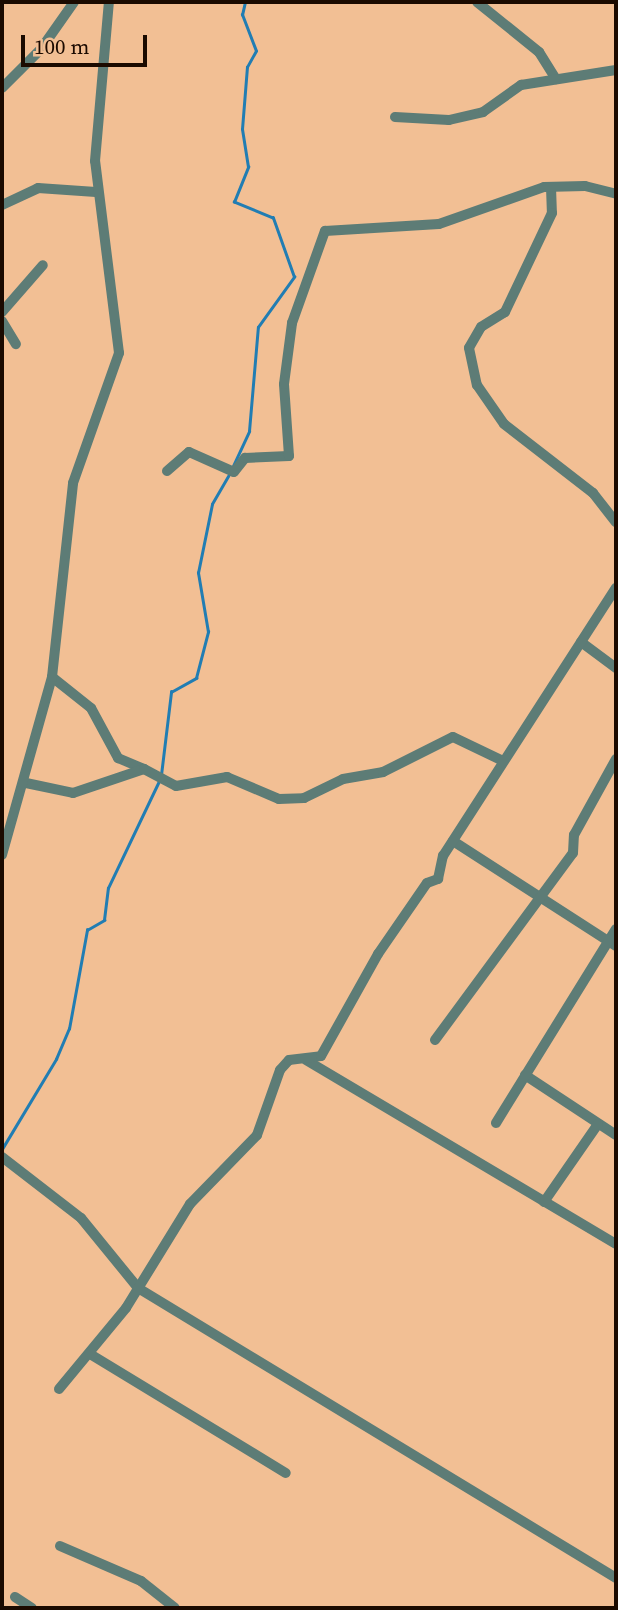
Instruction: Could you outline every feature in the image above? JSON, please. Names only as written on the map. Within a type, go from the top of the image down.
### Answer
[{"type":"street","points":[[2,88],[41,49],[74,2]]},
{"type":"street","points":[[2,855],[26,783],[52,677],[73,483],[119,353],[96,192],[109,2]]},
{"type":"street","points":[[477,2],[538,52],[556,79]]},
{"type":"street","points":[[395,117],[449,120],[483,112],[521,85],[616,71]]},
{"type":"street","points":[[167,471],[189,452],[231,471],[244,458],[289,456],[284,384],[292,323],[325,231],[439,224],[551,187],[584,186],[616,194]]},
{"type":"street","points":[[551,187],[552,213],[505,312],[481,327],[469,348],[477,385],[504,424],[593,493],[616,522]]},
{"type":"street","points":[[2,205],[38,188],[96,192]]},
{"type":"street","points":[[2,312],[43,265]]},
{"type":"street","points":[[2,321],[16,344]]},
{"type":"street","points":[[59,1389],[90,1354],[138,1288],[190,1204],[257,1135],[281,1070],[289,1060],[306,1060],[321,1056],[378,954],[427,883],[438,879],[453,841],[616,588]]},
{"type":"street","points":[[581,642],[616,668]]},
{"type":"street","points":[[52,677],[91,708],[118,758],[176,786],[227,777],[279,799],[304,798],[343,779],[383,772],[453,737],[503,761]]},
{"type":"street","points":[[435,1040],[545,896],[616,759]]},
{"type":"street","points":[[26,783],[72,793],[144,769]]},
{"type":"street","points":[[453,841],[545,896],[612,944]]},
{"type":"street","points":[[496,1123],[612,944],[616,929]]},
{"type":"street","points":[[306,1060],[616,1244]]},
{"type":"street","points":[[525,1075],[537,1077],[616,1135]]},
{"type":"street","points":[[544,1202],[598,1124]]},
{"type":"street","points":[[2,1157],[88,1224],[138,1288],[616,1578]]},
{"type":"street","points":[[90,1354],[286,1473]]},
{"type":"street","points":[[60,1546],[141,1581],[175,1608]]},
{"type":"street","points":[[15,1597],[32,1608]]},
{"type":"waterway","points":[[233,466],[249,431],[258,327],[294,277],[273,218],[234,202],[248,167],[242,129],[247,67],[256,51],[242,15],[245,2]]},
{"type":"waterway","points":[[161,775],[171,692],[196,678],[208,632],[198,573],[212,504],[229,475]]},
{"type":"waterway","points":[[2,1149],[56,1059],[69,1029],[87,930],[104,920],[108,888],[159,781]]}]
